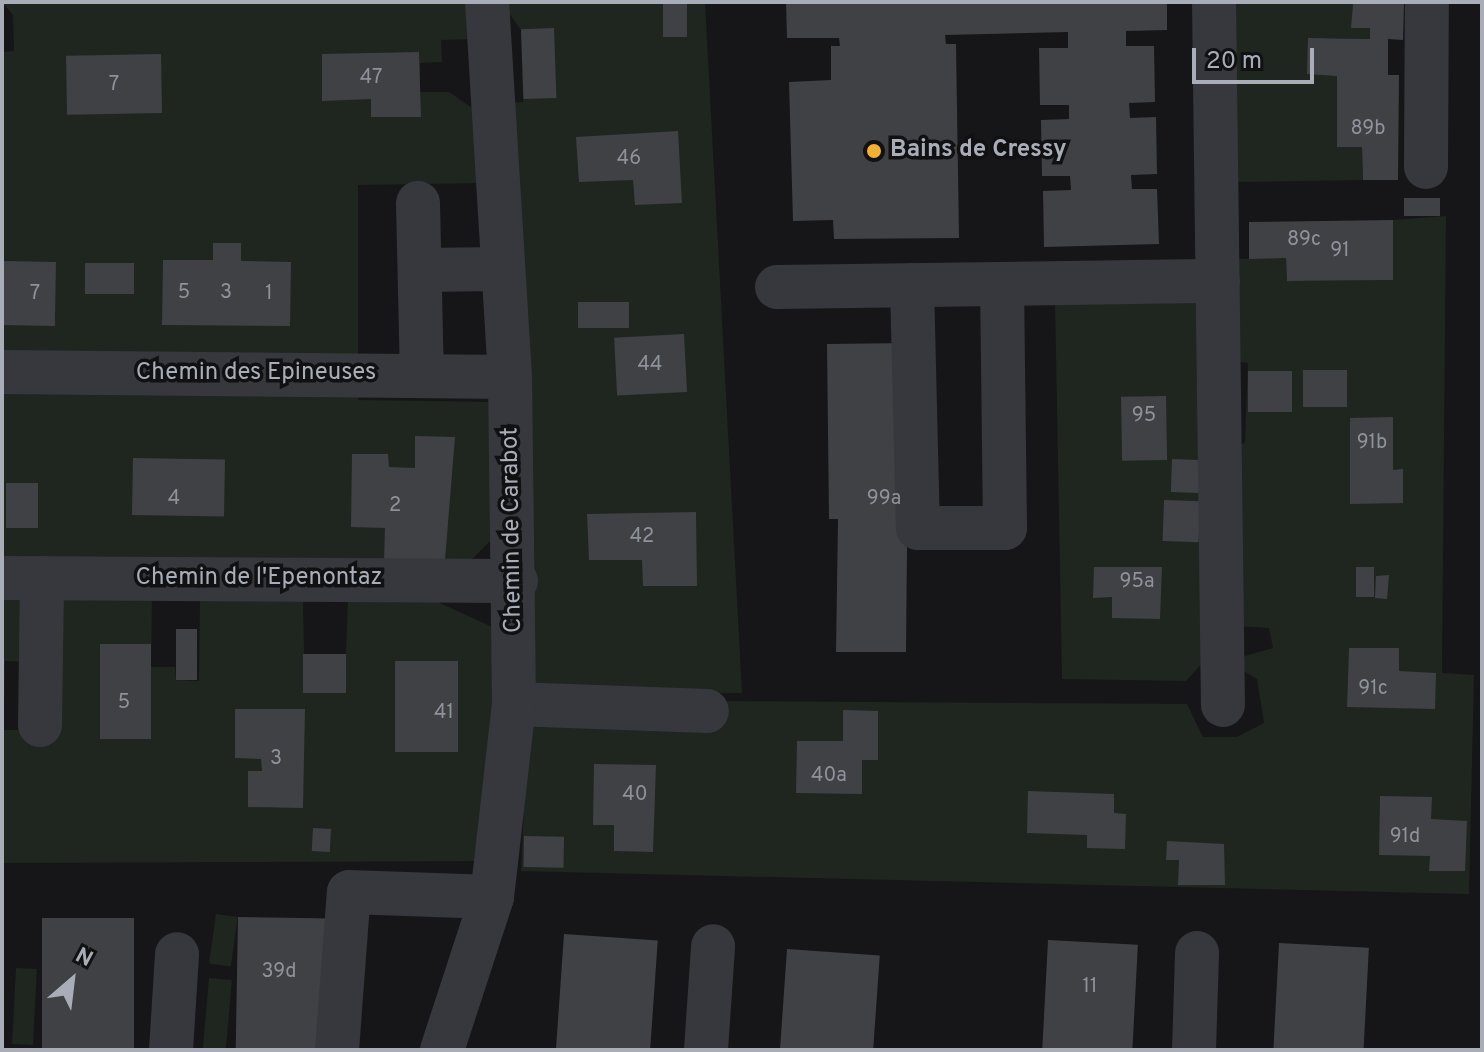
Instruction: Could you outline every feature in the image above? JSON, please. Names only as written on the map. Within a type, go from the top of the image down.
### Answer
[{"type":"street","name":"Chemin de Carabot","points":[[442,1050],[492,897],[514,704],[516,581],[510,377],[487,2]]},
{"type":"street","points":[[1214,2],[1223,705]]},
{"type":"street","points":[[1426,167],[1427,2]]},
{"type":"street","points":[[418,203],[422,376]]},
{"type":"street","points":[[420,270],[503,269]]},
{"type":"street","points":[[777,287],[1218,281]]},
{"type":"street","points":[[912,285],[918,528],[1005,528],[1002,284]]},
{"type":"street","name":"Chemin des Epineuses","points":[[2,372],[510,377]]},
{"type":"street","points":[[22,578],[40,725]]},
{"type":"street","name":"Chemin de l'Epenontaz","points":[[22,578],[516,581]]},
{"type":"street","points":[[514,704],[707,711]]},
{"type":"street","points":[[337,1050],[349,892],[492,897]]},
{"type":"street","points":[[706,1050],[713,946]]},
{"type":"street","points":[[1194,1050],[1197,953]]},
{"type":"street","points":[[171,1050],[177,954]]},
{"type":"shaded area","points":[[2,2],[472,2],[475,39],[441,40],[442,62],[420,63],[420,92],[449,92],[482,115],[484,183],[358,185],[358,400],[496,402],[498,533],[466,565],[2,558],[2,52],[14,51],[13,15]]},
{"type":"shaded area","points":[[501,2],[705,2],[742,693],[531,693],[509,103],[523,102],[521,30]]},
{"type":"shaded area","points":[[1231,2],[1353,3],[1352,28],[1370,28],[1370,39],[1326,38],[1337,76],[1337,147],[1362,147],[1363,180],[1232,182]]},
{"type":"shaded area","points":[[1446,216],[1442,673],[1474,675],[1469,894],[521,871],[528,726],[712,701],[1187,704],[1203,737],[1237,737],[1264,723],[1257,679],[1239,668],[1245,656],[1273,648],[1269,628],[1237,626],[1236,448],[1245,442],[1248,363],[1234,361],[1234,259],[1286,258],[1287,281],[1393,280],[1393,220]]},
{"type":"shaded area","points":[[1203,298],[1207,658],[1186,681],[1062,679],[1055,299]]},
{"type":"shaded area","points":[[200,595],[303,597],[304,654],[346,654],[348,597],[431,599],[499,630],[479,861],[2,863],[2,730],[51,730],[52,612],[67,596],[152,599],[151,667],[175,667],[176,680],[199,681]]},
{"type":"shaded area","points":[[2,596],[20,597],[31,662],[5,661],[4,711]]},
{"type":"shaded area","points":[[216,914],[238,917],[231,967],[209,964]]},
{"type":"shaded area","points":[[16,968],[37,969],[33,1045],[12,1044]]},
{"type":"shaded area","points":[[209,978],[232,980],[226,1050],[203,1050]]},
{"type":"building","points":[[663,2],[687,2],[687,37],[663,37]]},
{"type":"building","name":"Bains de Cressy","points":[[786,2],[1167,2],[1167,30],[1126,31],[1126,46],[1154,46],[1155,102],[1129,103],[1130,118],[1156,117],[1157,174],[1131,175],[1132,189],[1157,189],[1159,244],[1044,247],[1043,191],[1071,190],[1070,176],[1042,176],[1041,120],[1069,119],[1069,105],[1040,105],[1039,48],[1068,48],[1068,32],[945,35],[946,44],[956,44],[959,238],[834,239],[833,220],[793,221],[789,82],[831,80],[831,46],[840,46],[839,38],[787,38]]},
{"type":"building","points":[[1353,3],[1404,4],[1403,40],[1388,39],[1388,75],[1399,75],[1398,180],[1363,180],[1362,147],[1337,147],[1337,76],[1307,74],[1308,38],[1370,39],[1370,28],[1351,28]]},
{"type":"building","points":[[554,28],[556,98],[523,99],[521,29]]},
{"type":"building","points":[[419,52],[421,117],[371,117],[371,99],[322,101],[322,54]]},
{"type":"building","points":[[161,54],[162,113],[67,115],[66,56]]},
{"type":"building","points":[[678,131],[682,203],[635,205],[633,180],[579,182],[576,137]]},
{"type":"building","points":[[1404,198],[1440,198],[1440,216],[1404,216]]},
{"type":"building","points":[[1393,220],[1393,280],[1287,281],[1286,258],[1249,259],[1249,222]]},
{"type":"building","points":[[213,243],[241,243],[241,261],[291,262],[290,326],[162,325],[163,260],[213,260]]},
{"type":"building","points":[[2,261],[56,262],[55,326],[2,325]]},
{"type":"building","points":[[85,263],[134,263],[134,294],[85,294]]},
{"type":"building","points":[[578,302],[629,302],[629,328],[578,328]]},
{"type":"building","points":[[684,334],[687,392],[617,396],[614,338]]},
{"type":"building","points":[[909,343],[906,652],[836,652],[838,519],[829,519],[827,344]]},
{"type":"building","points":[[1303,370],[1347,370],[1347,407],[1303,407]]},
{"type":"building","points":[[1248,371],[1292,371],[1292,412],[1248,412]]},
{"type":"building","points":[[1166,396],[1167,460],[1122,461],[1121,397]]},
{"type":"building","points":[[1393,417],[1393,470],[1403,469],[1403,503],[1350,504],[1350,418]]},
{"type":"building","points":[[415,436],[455,437],[445,560],[384,560],[385,528],[351,527],[352,454],[388,454],[389,467],[415,468]]},
{"type":"building","points":[[133,458],[225,460],[224,517],[132,515]]},
{"type":"building","points":[[1172,459],[1200,460],[1199,493],[1171,492]]},
{"type":"building","points":[[6,483],[38,483],[38,528],[6,528]]},
{"type":"building","points":[[1164,500],[1200,501],[1199,542],[1163,541]]},
{"type":"building","points":[[696,512],[697,586],[643,586],[642,560],[589,560],[587,514]]},
{"type":"building","points":[[1094,567],[1162,567],[1160,619],[1112,618],[1112,597],[1093,598]]},
{"type":"building","points":[[1356,567],[1374,567],[1374,597],[1356,597]]},
{"type":"building","points":[[1389,575],[1387,599],[1375,598],[1376,576]]},
{"type":"building","points":[[176,629],[197,629],[197,680],[176,680]]},
{"type":"building","points":[[100,644],[151,644],[151,739],[100,739]]},
{"type":"building","points":[[1349,648],[1399,648],[1399,671],[1436,673],[1435,709],[1347,707]]},
{"type":"building","points":[[303,654],[346,654],[346,693],[303,693]]},
{"type":"building","points":[[395,661],[458,661],[458,752],[395,752]]},
{"type":"building","points":[[235,709],[305,709],[303,808],[248,807],[248,771],[262,771],[261,759],[235,758]]},
{"type":"building","points":[[843,710],[878,711],[878,760],[862,760],[862,794],[796,793],[797,741],[843,741]]},
{"type":"building","points":[[594,764],[656,765],[653,852],[614,851],[614,825],[593,825]]},
{"type":"building","points":[[1028,791],[1114,794],[1114,813],[1126,814],[1125,849],[1087,848],[1087,835],[1027,833]]},
{"type":"building","points":[[1380,796],[1432,797],[1431,819],[1467,821],[1465,871],[1429,871],[1430,856],[1379,855]]},
{"type":"building","points":[[313,828],[331,829],[330,852],[312,851]]},
{"type":"building","points":[[524,836],[564,837],[563,868],[523,867]]},
{"type":"building","points":[[1167,841],[1224,844],[1225,885],[1178,885],[1179,860],[1166,860]]},
{"type":"building","points":[[238,917],[331,919],[329,1050],[236,1050]]},
{"type":"building","points":[[42,918],[134,918],[134,1050],[42,1050]]},
{"type":"building","points":[[564,934],[658,941],[650,1050],[556,1050]]},
{"type":"building","points":[[1048,940],[1138,945],[1132,1050],[1042,1050]]},
{"type":"building","points":[[1279,943],[1369,948],[1364,1050],[1273,1050]]},
{"type":"building","points":[[787,949],[880,955],[873,1050],[780,1050]]},
{"type":"place","name":"Bains de Cressy","points":[[874,151]]}]
